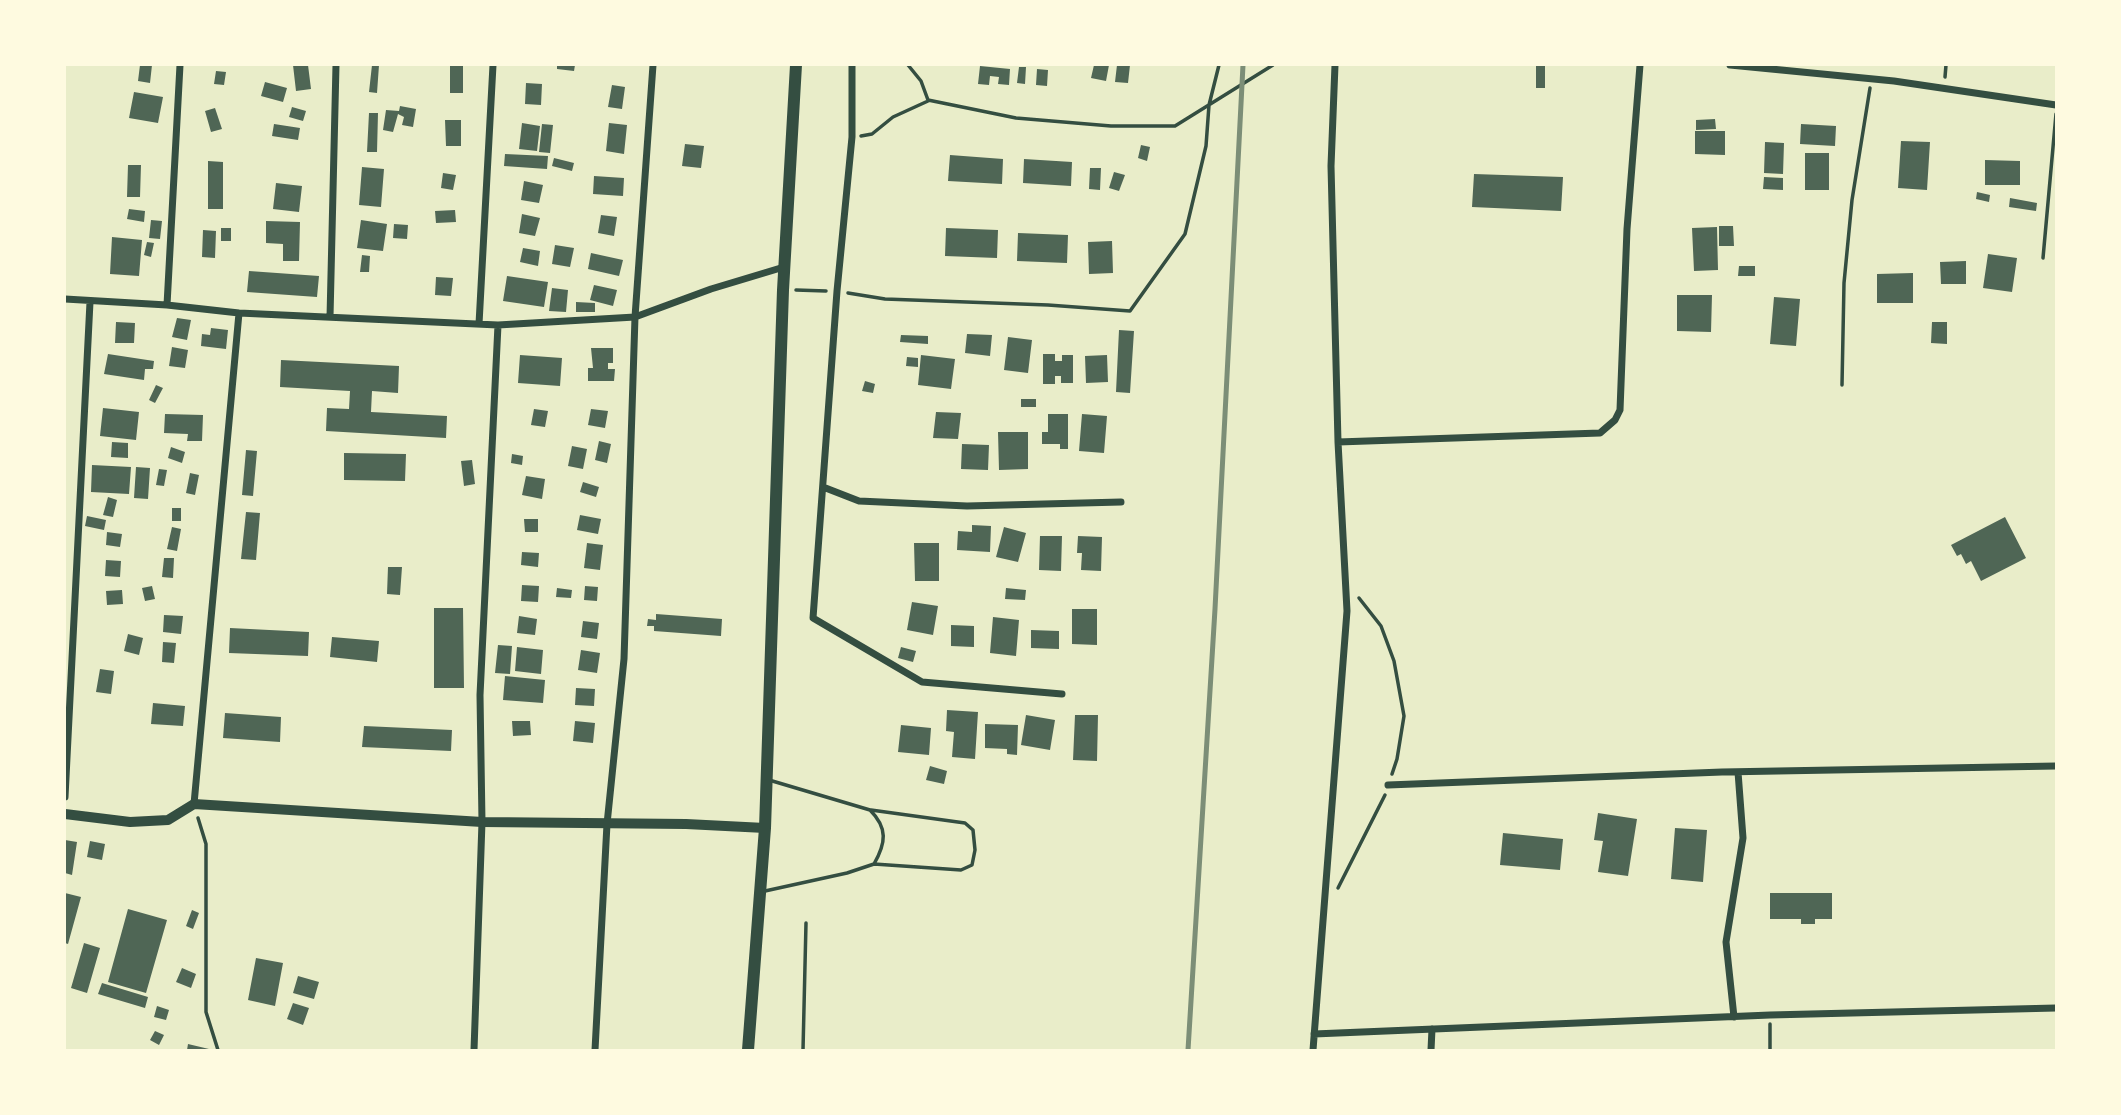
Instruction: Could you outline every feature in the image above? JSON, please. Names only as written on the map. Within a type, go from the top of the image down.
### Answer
[{"type":"highway","points":[[748,1050],[765,828],[783,289],[796,65]]},
{"type":"street","points":[[167,305],[180,65]]},
{"type":"street","points":[[330,317],[336,65]]},
{"type":"street","points":[[479,324],[493,65]]},
{"type":"street","points":[[595,1050],[607,824],[624,659],[635,317],[653,65]]},
{"type":"street","points":[[852,65],[852,137],[837,291],[813,618],[922,682],[1062,694]]},
{"type":"street","points":[[1313,1050],[1347,611],[1338,442],[1331,166],[1335,65]]},
{"type":"street","points":[[1338,442],[1600,433],[1615,420],[1620,410],[1627,229],[1640,65]]},
{"type":"street","points":[[1730,65],[1872,79],[2056,106]]},
{"type":"street","points":[[65,299],[167,305],[239,313],[498,325],[635,317],[722,285],[784,267]]},
{"type":"street","points":[[65,797],[90,302]]},
{"type":"street","points":[[194,804],[239,313]]},
{"type":"street","points":[[474,1050],[482,822],[480,695],[498,325]]},
{"type":"street","points":[[823,487],[859,501],[967,506],[1121,502]]},
{"type":"street","points":[[1388,785],[1738,772],[2056,766]]},
{"type":"street","points":[[1734,1017],[1726,942],[1743,838],[1738,772]]},
{"type":"street","points":[[65,814],[130,822],[168,820],[194,804],[482,822],[765,828]]},
{"type":"street","points":[[1314,1034],[1770,1015],[2056,1008]]},
{"type":"street","points":[[1431,1050],[1432,1029]]},
{"type":"lane","points":[[760,892],[847,873],[874,864],[961,870],[972,865],[975,850],[973,830],[965,823],[870,810],[767,779]]},
{"type":"lane","points":[[870,810],[880,821],[884,846],[874,864]]},
{"type":"path","points":[[908,65],[921,81],[928,100]]},
{"type":"path","points":[[783,289],[837,291],[885,299],[1130,311],[1185,234],[1206,146],[1209,105],[1219,65]]},
{"type":"path","points":[[852,137],[872,134],[893,117],[928,100],[1016,118],[1111,126],[1175,125],[1273,65]]},
{"type":"path","points":[[1842,385],[1844,283],[1851,214],[1872,79]]},
{"type":"path","points":[[2043,258],[2056,106]]},
{"type":"path","points":[[1322,914],[1348,872],[1388,785],[1398,759],[1404,716],[1394,662],[1381,626],[1345,580]]},
{"type":"path","points":[[194,804],[206,844],[206,1012],[218,1050]]},
{"type":"path","points":[[803,1050],[806,923]]},
{"type":"path","points":[[1770,1015],[1770,1050]]},
{"type":"building","points":[[140,65],[152,65],[150,83],[138,81]]},
{"type":"building","points":[[293,65],[308,65],[311,89],[296,91]]},
{"type":"building","points":[[372,65],[379,65],[377,93],[369,92]]},
{"type":"building","points":[[450,65],[463,65],[463,93],[450,93]]},
{"type":"building","points":[[557,65],[575,65],[574,71],[557,69]]},
{"type":"building","points":[[1094,65],[1109,65],[1106,81],[1091,78]]},
{"type":"building","points":[[1117,65],[1130,65],[1128,83],[1115,82]]},
{"type":"building","points":[[1536,65],[1545,65],[1545,88],[1536,88]]},
{"type":"building","points":[[980,66],[1010,69],[1009,85],[998,84],[999,77],[990,76],[989,85],[978,84]]},
{"type":"building","points":[[1019,67],[1026,67],[1025,84],[1017,83]]},
{"type":"building","points":[[1037,69],[1048,70],[1047,86],[1036,85]]},
{"type":"building","points":[[216,71],[226,72],[224,85],[214,84]]},
{"type":"building","points":[[265,82],[287,88],[283,102],[261,96]]},
{"type":"building","points":[[526,83],[542,84],[541,105],[525,104]]},
{"type":"building","points":[[612,85],[625,87],[622,109],[608,107]]},
{"type":"building","points":[[134,92],[163,97],[158,123],[129,118]]},
{"type":"building","points":[[400,106],[416,109],[413,127],[402,125],[404,117],[398,114],[393,132],[383,130],[386,110],[399,111]]},
{"type":"building","points":[[292,107],[306,111],[303,121],[289,117]]},
{"type":"building","points":[[215,108],[222,129],[211,132],[205,111]]},
{"type":"building","points":[[369,113],[378,113],[377,152],[367,152]]},
{"type":"building","points":[[1715,119],[1716,129],[1696,130],[1696,120]]},
{"type":"building","points":[[445,120],[461,120],[461,146],[446,146]]},
{"type":"building","points":[[522,123],[540,126],[537,151],[519,149]]},
{"type":"building","points":[[609,123],[627,125],[624,154],[606,151]]},
{"type":"building","points":[[274,124],[300,128],[298,140],[272,136]]},
{"type":"building","points":[[542,124],[553,125],[550,153],[539,152]]},
{"type":"building","points":[[1801,124],[1836,126],[1835,146],[1800,144]]},
{"type":"building","points":[[1695,131],[1725,131],[1725,155],[1695,154]]},
{"type":"building","points":[[1901,141],[1930,142],[1927,190],[1898,188]]},
{"type":"building","points":[[1765,142],[1784,143],[1783,174],[1764,173]]},
{"type":"building","points":[[685,144],[704,146],[701,168],[682,166]]},
{"type":"building","points":[[1141,145],[1150,147],[1147,161],[1138,158]]},
{"type":"building","points":[[1805,153],[1829,153],[1829,190],[1805,190]]},
{"type":"building","points":[[505,154],[548,156],[547,169],[504,166]]},
{"type":"building","points":[[950,155],[1003,159],[1002,184],[948,181]]},
{"type":"building","points":[[554,158],[574,163],[572,171],[552,166]]},
{"type":"building","points":[[1024,159],[1072,162],[1071,186],[1023,183]]},
{"type":"building","points":[[1985,160],[2020,161],[2020,185],[1985,185]]},
{"type":"building","points":[[208,161],[223,162],[223,209],[208,209]]},
{"type":"building","points":[[128,165],[141,165],[140,197],[127,197]]},
{"type":"building","points":[[362,167],[384,169],[381,207],[359,205]]},
{"type":"building","points":[[1090,168],[1101,168],[1100,190],[1089,189]]},
{"type":"building","points":[[1114,172],[1125,175],[1119,191],[1109,188]]},
{"type":"building","points":[[443,173],[456,175],[453,190],[441,188]]},
{"type":"building","points":[[1474,174],[1563,177],[1561,211],[1472,207]]},
{"type":"building","points":[[594,176],[624,178],[623,196],[593,194]]},
{"type":"building","points":[[1764,177],[1783,178],[1783,190],[1763,189]]},
{"type":"building","points":[[524,181],[543,185],[539,203],[521,200]]},
{"type":"building","points":[[276,183],[302,186],[299,212],[273,209]]},
{"type":"building","points":[[1977,192],[1990,195],[1989,202],[1976,199]]},
{"type":"building","points":[[2010,198],[2037,203],[2036,211],[2009,207]]},
{"type":"building","points":[[129,209],[145,211],[144,222],[127,219]]},
{"type":"building","points":[[455,210],[456,222],[436,223],[435,211]]},
{"type":"building","points":[[522,214],[540,218],[535,236],[519,233]]},
{"type":"building","points":[[601,215],[617,217],[614,236],[598,233]]},
{"type":"building","points":[[151,220],[162,221],[160,239],[149,238]]},
{"type":"building","points":[[361,220],[387,224],[383,251],[357,248]]},
{"type":"building","points":[[266,221],[300,222],[299,261],[283,261],[283,244],[266,243]]},
{"type":"building","points":[[394,224],[408,225],[407,239],[393,238]]},
{"type":"building","points":[[1719,226],[1733,226],[1734,246],[1719,246]]},
{"type":"building","points":[[1717,227],[1718,270],[1694,271],[1692,228]]},
{"type":"building","points":[[221,228],[231,228],[231,241],[221,241]]},
{"type":"building","points":[[946,228],[998,230],[997,258],[945,256]]},
{"type":"building","points":[[203,230],[216,231],[215,258],[202,257]]},
{"type":"building","points":[[1018,233],[1068,235],[1067,263],[1017,261]]},
{"type":"building","points":[[112,237],[142,240],[139,276],[110,274]]},
{"type":"building","points":[[1112,241],[1113,273],[1089,274],[1088,242]]},
{"type":"building","points":[[147,242],[154,243],[151,257],[144,255]]},
{"type":"building","points":[[555,245],[574,248],[570,267],[552,264]]},
{"type":"building","points":[[523,248],[540,251],[538,266],[520,262]]},
{"type":"building","points":[[591,253],[623,260],[619,276],[588,269]]},
{"type":"building","points":[[1988,254],[2017,258],[2012,292],[1983,288]]},
{"type":"building","points":[[362,255],[370,256],[369,272],[360,272]]},
{"type":"building","points":[[1966,261],[1966,284],[1941,284],[1940,262]]},
{"type":"building","points":[[1739,266],[1755,266],[1755,276],[1738,276]]},
{"type":"building","points":[[249,271],[319,276],[317,297],[247,292]]},
{"type":"building","points":[[1913,273],[1913,303],[1877,303],[1877,274]]},
{"type":"building","points":[[507,276],[548,282],[544,307],[503,301]]},
{"type":"building","points":[[436,277],[453,278],[451,296],[435,295]]},
{"type":"building","points":[[594,285],[617,290],[613,306],[590,300]]},
{"type":"building","points":[[552,288],[568,290],[566,312],[549,311]]},
{"type":"building","points":[[1677,295],[1712,295],[1711,332],[1677,331]]},
{"type":"building","points":[[1774,297],[1800,299],[1796,346],[1770,344]]},
{"type":"building","points":[[576,302],[595,303],[595,312],[576,312]]},
{"type":"building","points":[[177,318],[191,320],[187,340],[172,337]]},
{"type":"building","points":[[116,322],[135,323],[134,343],[115,343]]},
{"type":"building","points":[[1932,322],[1947,322],[1947,344],[1931,343]]},
{"type":"building","points":[[211,328],[228,330],[226,349],[201,346],[202,334],[210,335]]},
{"type":"building","points":[[1119,330],[1134,331],[1130,393],[1116,392]]},
{"type":"building","points":[[967,334],[992,335],[990,356],[965,353]]},
{"type":"building","points":[[901,335],[928,336],[928,344],[900,342]]},
{"type":"building","points":[[1008,337],[1032,340],[1028,373],[1004,370]]},
{"type":"building","points":[[172,347],[188,350],[185,368],[169,366]]},
{"type":"building","points":[[591,348],[613,348],[613,363],[608,363],[608,369],[615,369],[614,381],[588,381],[588,368],[593,368]]},
{"type":"building","points":[[108,354],[154,361],[153,369],[145,369],[144,380],[104,374]]},
{"type":"building","points":[[1043,354],[1055,354],[1055,361],[1062,361],[1062,355],[1073,355],[1073,383],[1061,383],[1061,376],[1055,376],[1055,384],[1043,384]]},
{"type":"building","points":[[520,355],[562,358],[560,386],[518,383]]},
{"type":"building","points":[[921,355],[955,359],[951,389],[918,385]]},
{"type":"building","points":[[1107,355],[1108,382],[1086,383],[1085,356]]},
{"type":"building","points":[[907,357],[918,358],[918,367],[906,366]]},
{"type":"building","points":[[281,360],[399,366],[398,393],[372,391],[371,412],[447,416],[446,438],[326,431],[327,408],[349,409],[350,391],[280,387]]},
{"type":"building","points":[[865,381],[875,384],[873,393],[862,391]]},
{"type":"building","points":[[156,385],[163,388],[155,403],[149,400]]},
{"type":"building","points":[[1021,399],[1036,399],[1036,407],[1021,407]]},
{"type":"building","points":[[103,408],[139,412],[136,440],[100,436]]},
{"type":"building","points":[[534,409],[548,411],[545,427],[531,425]]},
{"type":"building","points":[[591,409],[608,411],[605,428],[588,425]]},
{"type":"building","points":[[936,412],[961,413],[958,439],[933,438]]},
{"type":"building","points":[[165,414],[203,415],[202,441],[187,441],[188,434],[164,433]]},
{"type":"building","points":[[1048,414],[1068,414],[1068,449],[1060,449],[1060,444],[1042,444],[1042,432],[1048,432]]},
{"type":"building","points":[[1082,414],[1107,416],[1104,453],[1079,451]]},
{"type":"building","points":[[998,432],[1028,432],[1028,469],[999,470]]},
{"type":"building","points":[[599,441],[611,444],[607,463],[595,460]]},
{"type":"building","points":[[112,442],[128,443],[128,458],[111,457]]},
{"type":"building","points":[[962,444],[989,445],[988,470],[961,469]]},
{"type":"building","points":[[572,446],[587,449],[583,469],[568,466]]},
{"type":"building","points":[[171,447],[185,452],[182,463],[168,458]]},
{"type":"building","points":[[246,450],[257,451],[253,496],[242,495]]},
{"type":"building","points":[[344,453],[406,454],[405,481],[344,480]]},
{"type":"building","points":[[512,454],[523,456],[522,465],[511,463]]},
{"type":"building","points":[[472,460],[475,484],[464,486],[461,461]]},
{"type":"building","points":[[92,465],[131,467],[129,494],[91,492]]},
{"type":"building","points":[[136,467],[150,468],[148,499],[134,498]]},
{"type":"building","points":[[159,469],[167,470],[164,486],[156,485]]},
{"type":"building","points":[[190,473],[199,475],[195,495],[186,493]]},
{"type":"building","points":[[526,476],[545,479],[542,499],[522,495]]},
{"type":"building","points":[[583,482],[599,487],[596,497],[580,492]]},
{"type":"building","points":[[108,497],[117,500],[113,517],[103,515]]},
{"type":"building","points":[[172,508],[181,508],[181,521],[172,521]]},
{"type":"building","points":[[246,512],[260,513],[256,560],[241,559]]},
{"type":"building","points":[[580,515],[601,519],[598,534],[577,530]]},
{"type":"building","points":[[87,516],[106,520],[104,530],[85,526]]},
{"type":"building","points":[[2005,517],[2026,558],[1981,581],[1971,561],[1966,564],[1961,554],[1957,556],[1951,545]]},
{"type":"building","points":[[524,519],[538,519],[538,532],[525,532]]},
{"type":"building","points":[[972,525],[991,526],[990,552],[957,550],[958,531],[972,532]]},
{"type":"building","points":[[172,527],[181,529],[177,551],[167,549]]},
{"type":"building","points":[[1004,527],[1026,533],[1018,562],[996,557]]},
{"type":"building","points":[[107,532],[122,534],[120,547],[106,545]]},
{"type":"building","points":[[1040,536],[1062,536],[1061,571],[1039,570]]},
{"type":"building","points":[[1078,536],[1102,537],[1101,571],[1081,570],[1082,553],[1077,553]]},
{"type":"building","points":[[587,543],[603,545],[600,570],[584,568]]},
{"type":"building","points":[[914,543],[939,543],[939,581],[915,581]]},
{"type":"building","points":[[522,552],[539,553],[538,567],[521,565]]},
{"type":"building","points":[[164,558],[174,558],[173,578],[162,577]]},
{"type":"building","points":[[106,560],[121,561],[120,577],[105,576]]},
{"type":"building","points":[[388,567],[402,567],[400,595],[387,594]]},
{"type":"building","points":[[522,585],[539,586],[538,602],[521,601]]},
{"type":"building","points":[[152,586],[155,599],[145,601],[142,588]]},
{"type":"building","points":[[585,586],[598,587],[597,601],[584,600]]},
{"type":"building","points":[[557,588],[572,590],[571,598],[556,597]]},
{"type":"building","points":[[1006,588],[1026,590],[1025,600],[1005,599]]},
{"type":"building","points":[[122,590],[123,604],[107,605],[106,591]]},
{"type":"building","points":[[912,602],[938,606],[933,635],[907,630]]},
{"type":"building","points":[[434,608],[463,608],[464,688],[434,688]]},
{"type":"building","points":[[1072,609],[1097,609],[1097,645],[1072,644]]},
{"type":"building","points":[[656,614],[722,619],[721,636],[654,631],[654,626],[647,626],[648,619],[656,620]]},
{"type":"building","points":[[164,615],[183,616],[181,634],[163,632]]},
{"type":"building","points":[[519,616],[537,619],[535,635],[517,633]]},
{"type":"building","points":[[993,617],[1019,620],[1016,656],[990,653]]},
{"type":"building","points":[[583,621],[599,623],[597,639],[581,637]]},
{"type":"building","points":[[951,625],[974,626],[974,647],[951,646]]},
{"type":"building","points":[[230,628],[309,632],[308,656],[229,653]]},
{"type":"building","points":[[1031,630],[1059,631],[1059,649],[1031,648]]},
{"type":"building","points":[[128,634],[143,638],[139,655],[124,651]]},
{"type":"building","points":[[332,637],[379,641],[377,662],[330,657]]},
{"type":"building","points":[[163,642],[176,643],[174,663],[162,662]]},
{"type":"building","points":[[498,645],[512,646],[510,674],[495,673]]},
{"type":"building","points":[[517,647],[543,650],[541,674],[515,671]]},
{"type":"building","points":[[901,647],[916,651],[913,662],[898,658]]},
{"type":"building","points":[[581,650],[600,653],[597,673],[578,670]]},
{"type":"building","points":[[100,669],[114,671],[111,694],[96,692]]},
{"type":"building","points":[[505,676],[545,680],[543,703],[503,700]]},
{"type":"building","points":[[576,688],[595,689],[594,706],[575,705]]},
{"type":"building","points":[[153,703],[185,706],[183,726],[151,724]]},
{"type":"building","points":[[947,710],[978,712],[975,759],[952,757],[954,732],[946,731]]},
{"type":"building","points":[[225,713],[281,717],[280,742],[223,738]]},
{"type":"building","points":[[1026,715],[1055,720],[1050,750],[1021,745]]},
{"type":"building","points":[[1075,715],[1098,715],[1097,761],[1073,760]]},
{"type":"building","points":[[512,721],[530,721],[531,735],[513,736]]},
{"type":"building","points":[[575,721],[595,723],[593,743],[573,741]]},
{"type":"building","points":[[985,724],[1018,725],[1017,755],[1007,754],[1007,749],[985,748]]},
{"type":"building","points":[[901,725],[931,728],[929,755],[898,752]]},
{"type":"building","points":[[364,726],[452,730],[451,751],[362,747]]},
{"type":"building","points":[[930,766],[947,771],[944,784],[926,780]]},
{"type":"building","points":[[1598,813],[1637,819],[1628,876],[1598,872],[1603,841],[1594,840]]},
{"type":"building","points":[[1675,828],[1707,830],[1703,882],[1671,879]]},
{"type":"building","points":[[1503,833],[1563,839],[1560,870],[1500,865]]},
{"type":"building","points":[[65,840],[77,842],[72,875],[65,873]]},
{"type":"building","points":[[90,841],[105,844],[102,860],[87,857]]},
{"type":"building","points":[[65,893],[81,897],[68,944],[65,943]]},
{"type":"building","points":[[1770,893],[1832,893],[1832,919],[1815,919],[1815,924],[1801,924],[1801,919],[1770,919]]},
{"type":"building","points":[[128,909],[167,920],[146,993],[108,982]]},
{"type":"building","points":[[192,910],[199,913],[193,929],[186,926]]},
{"type":"building","points":[[84,943],[100,948],[87,993],[71,988]]},
{"type":"building","points":[[256,958],[283,963],[275,1006],[248,1000]]},
{"type":"building","points":[[182,968],[196,974],[191,988],[176,982]]},
{"type":"building","points":[[298,976],[319,982],[314,999],[293,993]]},
{"type":"building","points":[[102,983],[148,997],[145,1008],[98,994]]},
{"type":"building","points":[[293,1003],[309,1008],[303,1025],[287,1019]]},
{"type":"building","points":[[157,1006],[169,1010],[166,1020],[154,1017]]},
{"type":"building","points":[[155,1031],[164,1035],[159,1045],[150,1040]]},
{"type":"building","points":[[188,1044],[209,1049],[209,1050],[187,1050]]},
{"type":"railway","points":[[1188,1050],[1215,609],[1243,65]]}]
